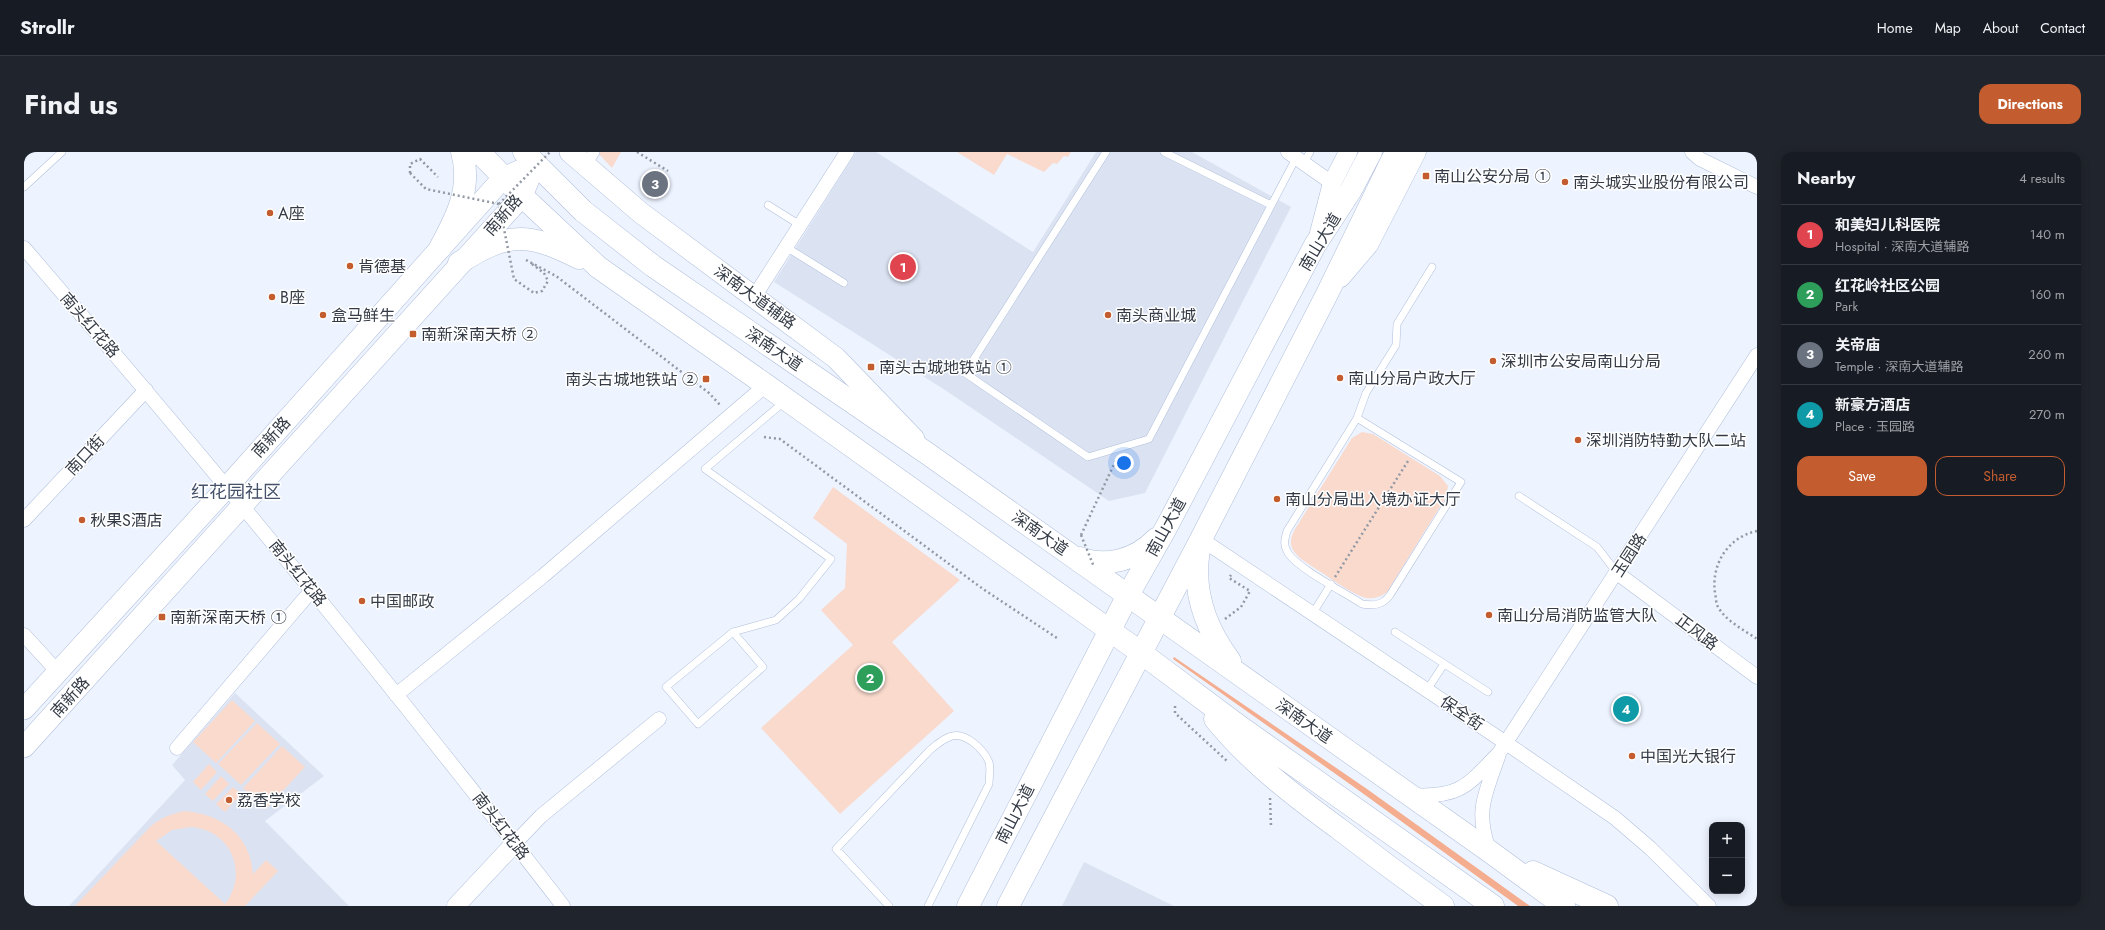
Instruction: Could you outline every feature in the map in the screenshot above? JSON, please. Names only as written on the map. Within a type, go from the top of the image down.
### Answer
[{"type":"main road","points":[[440,248],[456,220],[464,194],[466,165],[462,152]]},
{"type":"main road","points":[[479,152],[522,196],[598,267],[1140,652],[1194,693],[1492,906]]},
{"type":"main road","name":"南山大道","points":[[968,906],[1109,631],[1166,528],[1315,245],[1351,190],[1371,152]]},
{"type":"main road","name":"南山大道","points":[[1008,906],[1140,652],[1160,618],[1201,539],[1327,294],[1396,152]]},
{"type":"main road","name":"南新路","points":[[24,709],[227,487],[504,178],[536,156]]},
{"type":"main road","name":"南新路","points":[[24,747],[522,196],[536,156]]},
{"type":"main road","name":"深南大道","points":[[536,156],[583,211],[653,266],[928,454],[1489,851],[1564,906]]},
{"type":"main road","name":"深南大道辅路","points":[[583,157],[642,213],[836,358],[928,454]]},
{"type":"main road","points":[[459,264],[494,243],[515,239],[543,242],[560,248],[598,267]]},
{"type":"main road","points":[[1068,553],[1086,560],[1104,563],[1121,560],[1135,555],[1150,546],[1166,528]]},
{"type":"main road","points":[[1201,539],[1197,563],[1197,581],[1201,603],[1207,623],[1216,643],[1249,681]]},
{"type":"main road","points":[[1194,693],[1242,750],[1262,770],[1397,873],[1443,906]]},
{"type":"main road","points":[[1489,851],[1607,906]]},
{"type":"main road","points":[[1397,873],[1492,906]]},
{"type":"street","points":[[754,297],[847,152]]},
{"type":"street","points":[[1315,245],[1332,183],[1348,152]]},
{"type":"street","points":[[1327,294],[1369,245],[1417,152]]},
{"type":"street","points":[[1698,154],[1757,187]]},
{"type":"street","points":[[1299,157],[1332,183]]},
{"type":"street","name":"南头红花路","points":[[24,248],[146,390],[312,590],[515,843],[563,906]]},
{"type":"street","name":"玉园路","points":[[1503,748],[1757,355]]},
{"type":"street","points":[[396,695],[543,576],[766,385]]},
{"type":"street","name":"南口街","points":[[24,520],[146,390]]},
{"type":"street","name":"保全街","points":[[1201,539],[1427,690],[1503,748],[1615,818],[1650,848],[1708,906]]},
{"type":"street","name":"正风路","points":[[1617,573],[1757,677]]},
{"type":"street","points":[[177,748],[312,590]]},
{"type":"street","points":[[24,635],[58,672]]},
{"type":"street","points":[[456,906],[541,816],[659,719]]},
{"type":"street","points":[[1409,795],[1431,796],[1449,794],[1463,787],[1477,776],[1503,748]]},
{"type":"street","points":[[1489,851],[1481,821],[1482,807],[1503,748]]},
{"type":"lane","points":[[24,187],[62,152]]},
{"type":"lane","points":[[1106,152],[965,373],[1088,456],[1149,440],[1271,205],[1299,157]]},
{"type":"lane","points":[[1164,152],[1271,205]]},
{"type":"lane","points":[[768,205],[800,225]]},
{"type":"lane","points":[[786,247],[844,283]]},
{"type":"lane","points":[[1358,418],[1461,482],[1390,596],[1386,601],[1380,604],[1362,604],[1292,559],[1287,553],[1284,538],[1358,418],[1366,393],[1396,345],[1397,324],[1432,267]]},
{"type":"lane","points":[[733,632],[763,668],[698,724],[666,687],[733,632],[776,620],[799,599],[831,559],[705,469],[787,400]]},
{"type":"lane","points":[[1519,496],[1597,547],[1617,573]]},
{"type":"lane","points":[[1313,613],[1331,584]]},
{"type":"lane","points":[[1395,632],[1488,692]]},
{"type":"lane","points":[[1427,690],[1444,664]]},
{"type":"lane","points":[[889,906],[836,849],[930,750],[953,735],[966,738],[981,749],[989,763],[989,784],[928,906]]},
{"type":"path","points":[[637,152],[668,171]]},
{"type":"path","points":[[536,156],[499,204],[514,279],[534,293],[542,291],[548,280],[544,273],[526,260],[556,276],[709,393],[721,406]]},
{"type":"path","points":[[438,177],[420,159],[410,164],[410,173],[426,189],[499,204]]},
{"type":"path","points":[[764,437],[780,439],[983,589],[1057,638]]},
{"type":"path","points":[[1094,567],[1081,535],[1123,447]]},
{"type":"path","points":[[1331,584],[1413,453]]},
{"type":"path","points":[[1757,531],[1731,543],[1722,555],[1715,571],[1714,588],[1717,605],[1727,618],[1757,639]]},
{"type":"path","points":[[1223,620],[1241,607],[1250,590],[1229,578]]},
{"type":"path","points":[[1175,706],[1175,713],[1215,751]]},
{"type":"shaded area","points":[[597,152],[621,152],[612,168]]},
{"type":"shaded area","points":[[856,152],[876,152],[1033,252],[1096,152],[1192,152],[1291,207],[1145,493],[1109,501],[945,390],[774,282]]},
{"type":"shaded area","points":[[957,152],[1071,152],[1068,157],[1064,156],[1057,164],[1053,163],[1044,172],[1007,154],[994,175]]},
{"type":"shaded area","points":[[1362,432],[1373,434],[1440,476],[1448,486],[1446,497],[1387,592],[1375,598],[1360,596],[1334,581],[1301,559],[1294,552],[1291,545],[1291,538],[1295,529],[1352,438]]},
{"type":"shaded area","points":[[833,487],[960,580],[892,642],[954,711],[840,814],[761,728],[853,645],[821,610],[845,588],[847,544],[813,518]]},
{"type":"shaded area","points":[[1174,657],[1367,789],[1530,906],[1518,906],[1354,787],[1173,659]]},
{"type":"shaded area","name":"荔香学校","points":[[235,693],[324,776],[265,821],[349,906],[69,906],[185,780],[172,765]]},
{"type":"shaded area","points":[[232,700],[255,721],[216,763],[193,742]]},
{"type":"shaded area","points":[[257,723],[280,744],[241,785],[218,764]]},
{"type":"shaded area","points":[[282,746],[305,767],[266,809],[243,788]]},
{"type":"shaded area","points":[[209,764],[217,772],[201,790],[193,782]]},
{"type":"shaded area","points":[[221,776],[229,784],[213,801],[205,794]]},
{"type":"shaded area","points":[[233,787],[241,794],[225,812],[216,804]]},
{"type":"shaded area","points":[[184,811],[210,816],[231,829],[240,837],[251,860],[253,874],[266,860],[278,871],[245,906],[75,906],[150,827],[170,815]],"holes":[[[191,827],[205,830],[217,836],[226,845],[232,855],[235,867],[235,879],[232,892],[225,904],[156,841],[172,830]]]},
{"type":"shaded area","points":[[1084,862],[1174,906],[1062,906]]},
{"type":"place","name":"南山公安分局 ①","points":[[1426,176]]},
{"type":"place","name":"南头城实业股份有限公司","points":[[1565,182]]},
{"type":"place","name":"关帝庙","points":[[655,184]]},
{"type":"place","name":"A座","points":[[270,213]]},
{"type":"place","name":"肯德基","points":[[350,266]]},
{"type":"place","name":"和美妇儿科医院","points":[[903,267]]},
{"type":"place","name":"B座","points":[[272,297]]},
{"type":"place","name":"盒马鲜生","points":[[323,315]]},
{"type":"place","name":"南头商业城","points":[[1108,315]]},
{"type":"place","name":"南新深南天桥 ②","points":[[413,334]]},
{"type":"place","name":"深圳市公安局南山分局","points":[[1493,361]]},
{"type":"place","name":"南头古城地铁站 ①","points":[[871,367]]},
{"type":"place","name":"南山分局户政大厅","points":[[1340,378]]},
{"type":"place","name":"南头古城地铁站 ②","points":[[706,379]]},
{"type":"place","name":"深圳消防特勤大队二站","points":[[1578,440]]},
{"type":"place","name":"南山分局出入境办证大厅","points":[[1277,499]]},
{"type":"place","name":"秋果S酒店","points":[[82,520]]},
{"type":"place","name":"中国邮政","points":[[362,601]]},
{"type":"place","name":"南山分局消防监管大队","points":[[1489,615]]},
{"type":"place","name":"南新深南天桥 ①","points":[[162,617]]},
{"type":"place","name":"红花岭社区公园","points":[[870,678]]},
{"type":"place","name":"新豪方酒店","points":[[1626,709]]},
{"type":"place","name":"中国光大银行","points":[[1632,756]]},
{"type":"place","name":"荔香学校","points":[[229,800]]},
{"type":"district","name":"红花园社区","points":[[236,492]]}]
